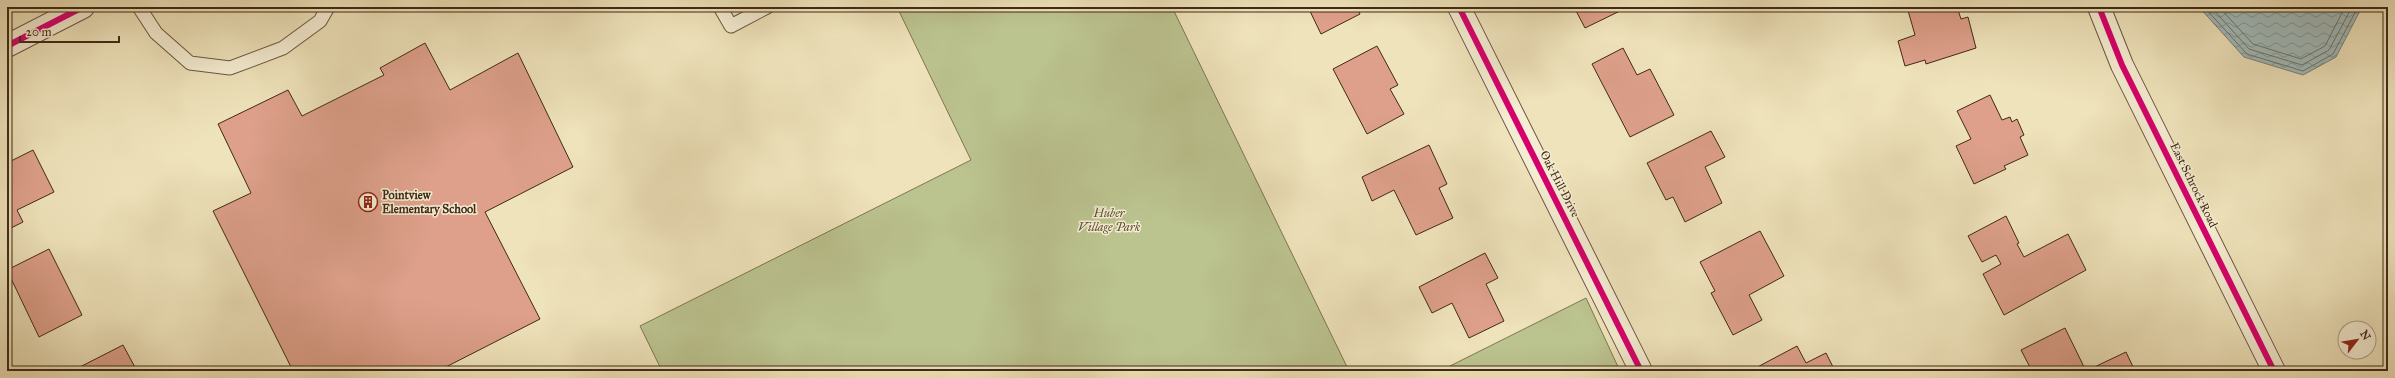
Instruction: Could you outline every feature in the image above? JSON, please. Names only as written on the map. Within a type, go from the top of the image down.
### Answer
[{"type":"street","points":[[7,46],[83,7]]},
{"type":"street","name":"Oak Hill Drive","points":[[1459,7],[1641,371]]},
{"type":"street","name":"East Schrock Road","points":[[2099,7],[2122,65],[2274,371]]},
{"type":"lane","points":[[139,7],[156,33],[190,63],[230,68],[282,48],[320,21],[328,7]]},
{"type":"lane","points":[[720,7],[731,26],[767,7]]},
{"type":"green space","name":"Huber Village Park","points":[[897,7],[1172,7],[1349,371],[662,371],[640,326],[971,160]]},
{"type":"green space","points":[[1586,298],[1620,371],[1440,371]]},
{"type":"water","points":[[2199,7],[2362,7],[2336,57],[2303,75],[2244,57]]},
{"type":"building","points":[[1308,7],[1357,7],[1360,14],[1321,34]]},
{"type":"building","points":[[1574,7],[1621,7],[1622,10],[1585,28]]},
{"type":"building","points":[[1907,7],[1957,7],[1961,19],[1968,17],[1976,48],[1926,64],[1925,60],[1905,66],[1898,41],[1915,35]]},
{"type":"building","name":"Pointview Elementary School","points":[[425,43],[450,90],[518,53],[573,167],[485,212],[540,319],[438,371],[293,371],[213,211],[251,193],[218,124],[288,90],[302,116],[384,75],[380,68]]},
{"type":"building","points":[[1377,46],[1398,85],[1390,89],[1404,114],[1367,134],[1333,69]]},
{"type":"building","points":[[1623,48],[1637,75],[1650,69],[1674,115],[1630,137],[1592,64]]},
{"type":"building","points":[[1990,95],[2002,120],[2010,117],[2012,122],[2017,119],[2024,135],[2020,137],[2028,155],[2004,166],[2006,169],[1974,184],[1956,146],[1971,139],[1957,111]]},
{"type":"building","points":[[1711,131],[1725,157],[1705,167],[1722,203],[1685,222],[1673,197],[1666,200],[1647,163]]},
{"type":"building","points":[[1429,145],[1447,184],[1439,188],[1453,218],[1416,235],[1394,190],[1372,201],[1362,177]]},
{"type":"building","points":[[33,150],[54,192],[17,210],[23,222],[7,230],[7,163]]},
{"type":"building","points":[[2006,216],[2024,257],[2068,234],[2086,270],[2004,315],[1983,274],[2001,264],[1996,255],[1982,262],[1968,236]]},
{"type":"building","points":[[1760,231],[1784,276],[1749,295],[1762,320],[1733,335],[1711,293],[1715,291],[1700,262]]},
{"type":"building","points":[[49,249],[82,315],[39,337],[7,270]]},
{"type":"building","points":[[1485,253],[1498,278],[1486,284],[1504,321],[1469,338],[1452,303],[1432,313],[1419,287]]},
{"type":"building","points":[[2065,328],[2086,371],[2032,371],[2021,350]]},
{"type":"building","points":[[123,345],[137,371],[72,371]]},
{"type":"building","points":[[1797,346],[1806,363],[1826,353],[1835,371],[1750,371]]},
{"type":"building","points":[[2126,352],[2135,371],[2086,371]]},
{"type":"cycle path","points":[[7,46],[83,7]]},
{"type":"cycle path","points":[[1459,7],[1641,371]]},
{"type":"cycle path","points":[[2099,7],[2122,65],[2274,371]]},
{"type":"place","name":"Pointview Elementary School","points":[[368,202]]}]
